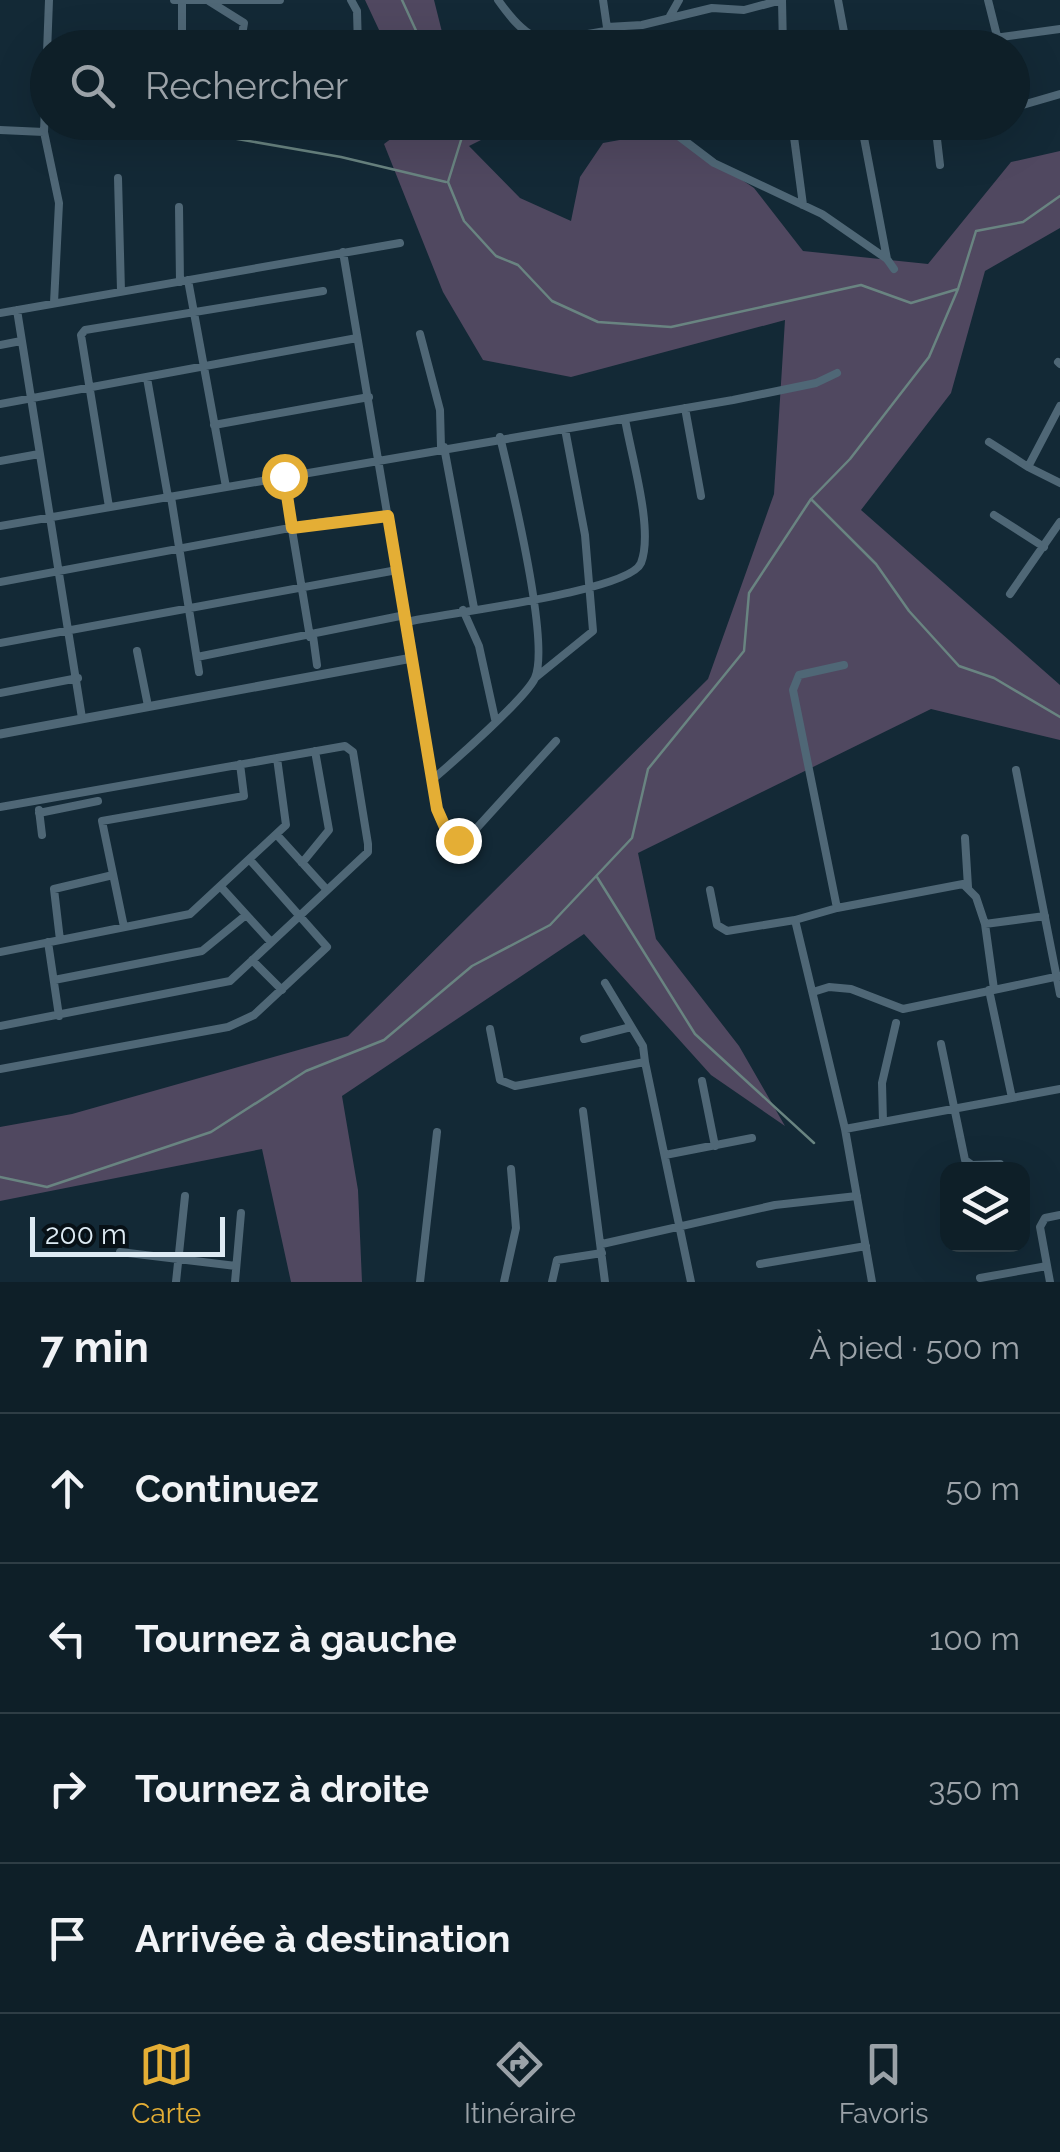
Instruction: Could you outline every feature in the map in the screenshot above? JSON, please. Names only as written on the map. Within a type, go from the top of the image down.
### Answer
[{"type":"street","points":[[48,30],[49,0]]},
{"type":"street","points":[[174,0],[280,0]]},
{"type":"street","points":[[182,0],[182,30]]},
{"type":"street","points":[[352,0],[358,30]]},
{"type":"street","points":[[498,0],[523,30]]},
{"type":"street","points":[[603,0],[607,29]]},
{"type":"street","points":[[670,16],[679,0]]},
{"type":"street","points":[[601,30],[642,25],[712,8],[744,10],[782,0],[783,30]]},
{"type":"street","points":[[838,0],[844,30]]},
{"type":"street","points":[[988,0],[995,30]]},
{"type":"street","points":[[209,1],[244,23],[243,30]]},
{"type":"street","points":[[1030,33],[1060,30]]},
{"type":"street","points":[[1030,103],[1060,94]]},
{"type":"street","points":[[0,130],[30,131]]},
{"type":"street","points":[[46,140],[59,203],[54,303]]},
{"type":"street","points":[[684,140],[714,162],[803,204],[888,259]]},
{"type":"street","points":[[794,140],[803,204]]},
{"type":"street","points":[[865,140],[888,259],[894,270]]},
{"type":"street","points":[[937,140],[940,164]]},
{"type":"street","points":[[118,178],[121,291]]},
{"type":"street","points":[[180,207],[185,281],[226,487]]},
{"type":"street","points":[[0,313],[400,242]]},
{"type":"street","points":[[343,252],[432,780],[442,822],[452,839],[458,840],[475,830],[556,741]]},
{"type":"street","points":[[108,507],[81,336],[84,330],[324,291]]},
{"type":"street","points":[[17,310],[28,400],[61,572],[82,718]]},
{"type":"street","points":[[420,334],[440,410],[442,447],[469,609],[494,719]]},
{"type":"street","points":[[0,404],[357,338]]},
{"type":"street","points":[[0,345],[21,341]]},
{"type":"street","points":[[0,526],[686,408],[816,382],[837,373]]},
{"type":"street","points":[[147,378],[199,672]]},
{"type":"street","points":[[214,425],[368,397]]},
{"type":"street","points":[[1028,467],[1060,406]]},
{"type":"street","points":[[686,408],[701,496]]},
{"type":"street","points":[[197,657],[589,591],[632,574],[640,566],[644,550],[624,419]]},
{"type":"street","points":[[432,780],[534,678],[594,631],[584,535],[565,429]]},
{"type":"street","points":[[500,438],[540,649],[534,678]]},
{"type":"street","points":[[989,442],[1060,483]]},
{"type":"street","points":[[0,461],[39,454]]},
{"type":"street","points":[[284,476],[317,664]]},
{"type":"street","points":[[994,515],[1044,547]]},
{"type":"street","points":[[0,582],[292,528],[388,516]]},
{"type":"street","points":[[1010,594],[1060,522]]},
{"type":"street","points":[[0,643],[302,591],[398,570]]},
{"type":"street","points":[[138,651],[148,706]]},
{"type":"street","points":[[0,734],[412,658]]},
{"type":"street","points":[[836,908],[793,690],[799,675],[844,665]]},
{"type":"street","points":[[0,693],[78,678]]},
{"type":"street","points":[[0,808],[345,746],[353,752],[368,844],[368,852],[252,960],[218,986],[0,1026]]},
{"type":"street","points":[[302,862],[328,830],[316,751]]},
{"type":"street","points":[[0,952],[190,914],[250,860],[288,818],[277,758]]},
{"type":"street","points":[[102,821],[244,796],[240,764]]},
{"type":"street","points":[[1016,770],[1060,994]]},
{"type":"street","points":[[96,788],[124,928]]},
{"type":"street","points":[[37,800],[42,835]]},
{"type":"street","points":[[39,813],[98,801]]},
{"type":"street","points":[[276,834],[327,890]]},
{"type":"street","points":[[965,838],[968,887],[985,924],[991,990],[1012,1098]]},
{"type":"street","points":[[0,1070],[241,1024],[282,990],[327,947],[250,860]]},
{"type":"street","points":[[60,940],[54,888],[113,876]]},
{"type":"street","points":[[710,890],[722,930],[796,920],[947,885],[968,887]]},
{"type":"street","points":[[221,887],[270,942]]},
{"type":"street","points":[[54,980],[202,951],[246,915]]},
{"type":"street","points":[[985,924],[1060,916]]},
{"type":"street","points":[[796,920],[845,1129],[872,1282]]},
{"type":"street","points":[[48,942],[59,1016]]},
{"type":"street","points":[[252,960],[282,990]]},
{"type":"street","points":[[813,992],[829,987],[851,989],[903,1009],[1058,977]]},
{"type":"street","points":[[605,983],[643,1046],[692,1282]]},
{"type":"street","points":[[883,1122],[882,1084],[896,1023]]},
{"type":"street","points":[[584,1039],[631,1028]]},
{"type":"street","points":[[490,1029],[500,1080],[515,1086],[645,1062]]},
{"type":"street","points":[[941,1044],[952,1110],[967,1162]]},
{"type":"street","points":[[702,1081],[714,1146]]},
{"type":"street","points":[[845,1129],[1060,1089]]},
{"type":"street","points":[[583,1111],[604,1282]]},
{"type":"street","points":[[420,1282],[437,1132]]},
{"type":"street","points":[[665,1155],[752,1138]]},
{"type":"street","points":[[504,1282],[516,1228],[511,1169]]},
{"type":"street","points":[[176,1282],[185,1196]]},
{"type":"street","points":[[552,1282],[557,1260],[775,1205],[857,1196]]},
{"type":"street","points":[[235,1282],[240,1213]]},
{"type":"street","points":[[1050,1282],[1041,1222],[1060,1214]]},
{"type":"street","points":[[760,1264],[866,1246]]},
{"type":"street","points":[[120,1252],[236,1266]]},
{"type":"street","points":[[980,1278],[1047,1266]]},
{"type":"shaded area","points":[[365,0],[434,0],[442,30],[379,30]]},
{"type":"shaded area","points":[[389,140],[481,140],[469,146],[520,198],[571,221],[580,177],[603,143],[682,140],[754,188],[803,251],[928,264],[1011,162],[1060,151],[1060,228],[985,271],[951,393],[861,510],[1060,685],[1060,740],[931,709],[638,853],[656,939],[739,1046],[785,1126],[711,1075],[584,934],[342,1096],[358,1190],[362,1282],[291,1282],[262,1149],[0,1201],[0,1127],[72,1114],[348,1036],[708,679],[774,494],[785,320],[571,377],[483,360],[443,292],[384,144]]},
{"type":"waterway","points":[[402,0],[416,30]]},
{"type":"waterway","points":[[243,140],[341,157],[446,182]]},
{"type":"waterway","points":[[461,140],[448,182],[464,221],[496,256],[518,265],[552,301],[598,322],[671,327],[861,285],[911,303],[958,289]]},
{"type":"waterway","points":[[0,1177],[47,1187],[211,1132],[306,1071],[384,1040],[472,966],[550,925],[632,838],[648,769],[744,651],[749,593],[811,499],[850,459],[929,357],[958,289],[976,231],[1023,222],[1060,196]]},
{"type":"waterway","points":[[811,499],[876,564],[909,611],[959,666],[994,678],[1060,717]]},
{"type":"waterway","points":[[597,877],[695,1034],[814,1143]]},
{"type":"route","points":[[284,476],[292,528],[388,516],[437,809],[448,834],[458,840]]}]
